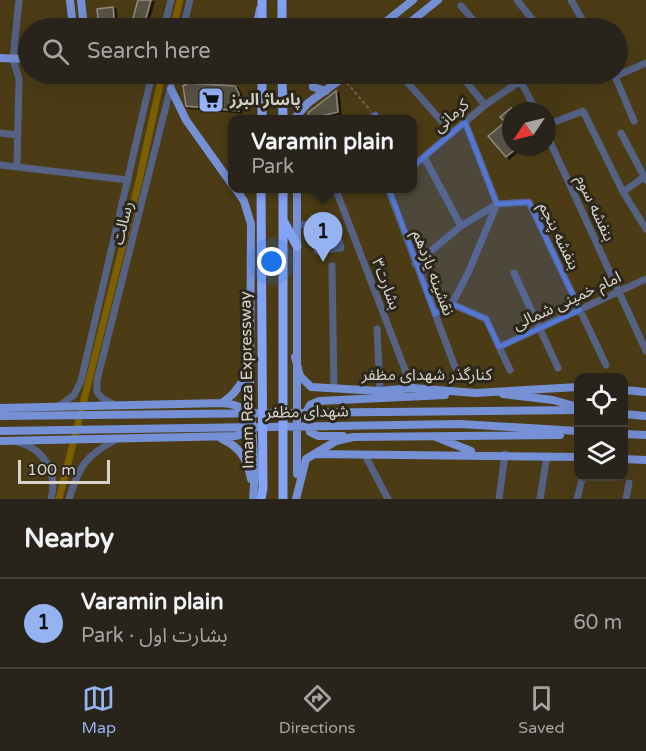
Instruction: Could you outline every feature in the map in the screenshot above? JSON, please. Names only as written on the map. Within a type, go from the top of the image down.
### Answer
[{"type":"highway","points":[[262,0],[262,18]]},
{"type":"highway","points":[[282,0],[282,18]]},
{"type":"highway","points":[[260,84],[262,115]]},
{"type":"highway","points":[[283,115],[285,84]]},
{"type":"highway","name":"Imam Reza Expressway","points":[[256,497],[261,193]]},
{"type":"highway","points":[[282,193],[283,499]]},
{"type":"highway","points":[[283,221],[297,246]]},
{"type":"main road","points":[[70,0],[72,18]]},
{"type":"main road","points":[[81,0],[83,18]]},
{"type":"main road","points":[[258,18],[262,0]]},
{"type":"main road","points":[[390,18],[413,0]]},
{"type":"main road","points":[[416,18],[438,0]]},
{"type":"main road","points":[[0,58],[18,58]]},
{"type":"main road","points":[[313,84],[313,87],[326,91]]},
{"type":"main road","points":[[298,115],[308,104],[334,84]]},
{"type":"main road","points":[[171,89],[186,120],[228,179]]},
{"type":"main road","points":[[304,115],[308,104]]},
{"type":"main road","points":[[238,193],[244,201],[251,225],[250,371],[256,497]]},
{"type":"main road","points":[[296,499],[297,193]]},
{"type":"main road","name":"کنارگذر شهدای مظفر","points":[[295,357],[303,381],[311,387],[380,391],[412,388],[471,393],[574,387]]},
{"type":"main road","points":[[222,403],[234,394],[250,371]]},
{"type":"main road","points":[[628,390],[646,392]]},
{"type":"main road","points":[[574,408],[514,395],[471,393],[319,401],[310,405],[304,414],[310,432],[318,436],[524,437],[574,433]]},
{"type":"main road","points":[[0,408],[63,410],[100,405],[222,403],[238,404],[244,408],[249,418],[246,433],[219,437],[0,441]]},
{"type":"main road","name":"شهدای مظفر","points":[[0,416],[63,410],[93,416],[574,409]]},
{"type":"main road","points":[[628,414],[646,416]]},
{"type":"main road","name":"شهدای مظفر","points":[[0,430],[460,424],[574,433]]},
{"type":"main road","points":[[628,434],[646,435]]},
{"type":"main road","points":[[297,487],[306,459],[336,441],[353,436]]},
{"type":"main road","points":[[432,436],[479,454]]},
{"type":"main road","points":[[219,437],[238,447],[245,457],[256,497]]},
{"type":"main road","points":[[313,454],[505,454],[574,457]]},
{"type":"main road","points":[[628,459],[646,460]]},
{"type":"street","points":[[18,75],[14,58],[19,0]]},
{"type":"street","points":[[166,18],[171,0]]},
{"type":"street","points":[[186,18],[190,0]]},
{"type":"street","points":[[517,0],[531,18]]},
{"type":"street","points":[[571,0],[581,18]]},
{"type":"street","points":[[461,6],[471,18]]},
{"type":"street","name":"کرمانی","points":[[628,70],[646,63]]},
{"type":"street","points":[[17,166],[19,84]]},
{"type":"street","name":"رسالت","points":[[63,410],[75,395],[81,381],[150,84]]},
{"type":"street","name":"رسالت","points":[[115,405],[103,399],[97,392],[98,380],[172,84]]},
{"type":"street","points":[[409,84],[452,133]]},
{"type":"street","points":[[468,84],[485,105]]},
{"type":"street","name":"کرمانی","points":[[417,163],[510,84]]},
{"type":"street","points":[[522,84],[532,102]]},
{"type":"street","points":[[619,84],[634,121]]},
{"type":"street","points":[[556,122],[583,111],[623,192],[646,229]]},
{"type":"street","points":[[435,314],[452,304],[468,273],[497,204],[465,122]]},
{"type":"street","points":[[0,133],[17,135]]},
{"type":"street","points":[[621,133],[645,178],[623,192]]},
{"type":"street","name":"بنفشه سوم","points":[[556,155],[619,292],[644,339],[646,351]]},
{"type":"street","points":[[424,157],[461,226]]},
{"type":"street","name":"رسالت","points":[[0,165],[128,180]]},
{"type":"street","name":"بشارت۳","points":[[337,193],[412,388]]},
{"type":"street","name":"نقشینه یازدهم","points":[[389,193],[455,367]]},
{"type":"street","name":"بنفشه پنجم","points":[[497,204],[529,202],[580,310]]},
{"type":"street","points":[[415,264],[461,226],[497,204]]},
{"type":"street","points":[[298,225],[335,223],[341,248],[317,251],[313,225]]},
{"type":"street","points":[[333,266],[334,389]]},
{"type":"street","points":[[514,273],[558,368]]},
{"type":"street","name":"امام خمینی شمالی","points":[[499,347],[646,279]]},
{"type":"street","points":[[452,304],[486,319],[510,370]]},
{"type":"street","points":[[580,310],[606,365]]},
{"type":"street","points":[[377,329],[380,391]]},
{"type":"street","points":[[69,499],[83,462],[93,452],[119,438]]},
{"type":"street","points":[[12,441],[38,451],[50,467],[53,491],[51,499]]},
{"type":"street","points":[[499,499],[505,454]]},
{"type":"street","points":[[365,455],[388,499]]},
{"type":"street","points":[[540,499],[547,456]]},
{"type":"street","points":[[578,499],[582,481]]},
{"type":"street","points":[[626,499],[629,483]]},
{"type":"path","points":[[351,84],[372,115]]},
{"type":"highlighted area","points":[[375,115],[412,167],[465,122],[497,204],[529,202],[580,310],[499,347],[486,319],[452,304],[435,314],[388,186],[370,124]]},
{"type":"shaded area","points":[[0,0],[646,0],[646,499],[0,499]]},
{"type":"building","points":[[138,0],[151,0],[146,18],[133,18]]},
{"type":"building","points":[[113,7],[114,18],[98,18],[97,9]]},
{"type":"building","name":"پاساژ البرز","points":[[204,84],[235,86],[239,94],[239,111],[186,106],[183,86]]},
{"type":"building","points":[[336,91],[338,112],[308,115]]},
{"type":"building","points":[[502,124],[502,152],[488,136]]},
{"type":"waterway","points":[[176,18],[180,0]]},
{"type":"waterway","points":[[59,499],[139,181],[160,84]]},
{"type":"place","name":"پاساژ البرز","points":[[211,100]]},
{"type":"place","name":"Varamin plain","points":[[323,262]]}]
